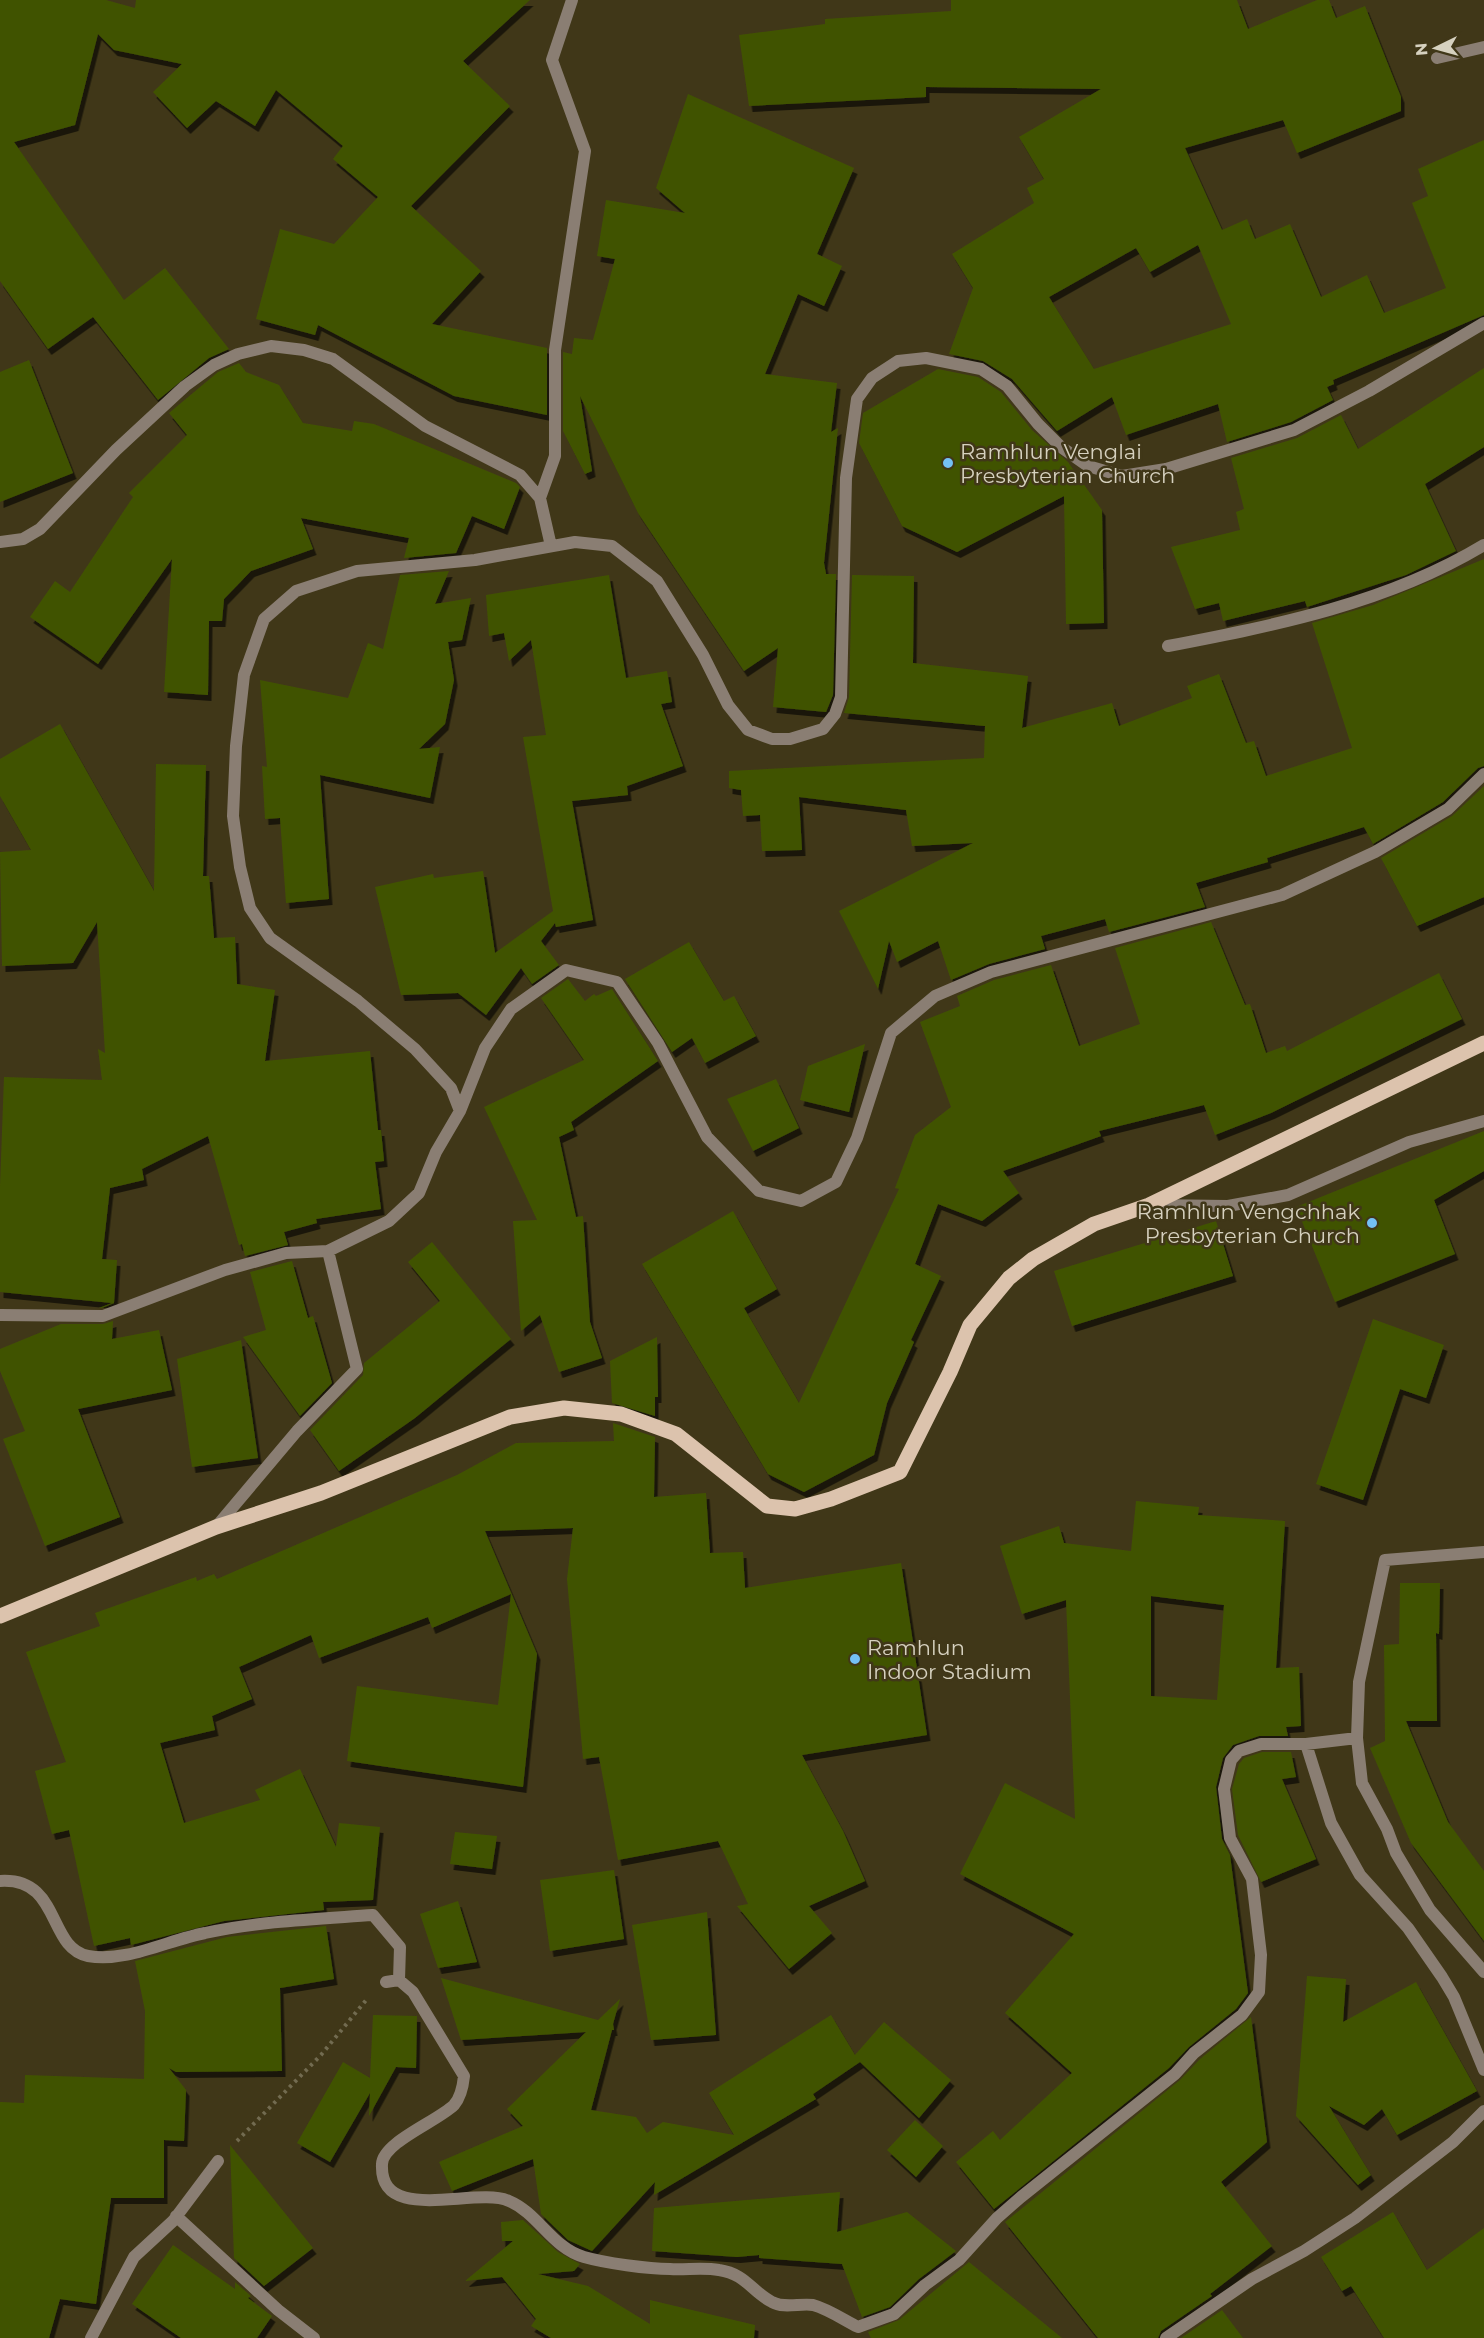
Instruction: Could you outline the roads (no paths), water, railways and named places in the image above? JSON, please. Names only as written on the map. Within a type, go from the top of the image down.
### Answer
[{"type":"main road","points":[[0,1616],[216,1527],[321,1493],[510,1417],[564,1408],[621,1414],[676,1434],[767,1506],[795,1509],[831,1499],[900,1472],[950,1372],[970,1325],[1009,1278],[1033,1259],[1094,1224],[1149,1205],[1484,1043]]},
{"type":"street","points":[[540,498],[555,456],[555,350],[585,151],[552,60],[572,0]]},
{"type":"street","points":[[1437,58],[1484,47]]},
{"type":"street","points":[[460,1111],[451,1088],[415,1049],[358,1001],[270,938],[250,908],[240,867],[233,816],[236,746],[244,675],[264,620],[296,591],[357,571],[475,560],[575,542],[612,546],[657,581],[703,655],[728,705],[748,730],[772,739],[790,739],[823,729],[835,714],[841,697],[846,478],[857,399],[872,378],[898,361],[926,358],[981,369],[1007,386],[1038,424],[1061,447],[1088,466],[1122,477],[1166,469],[1294,430],[1369,391],[1484,323]]},
{"type":"street","points":[[0,542],[23,539],[40,529],[116,450],[185,386],[214,365],[238,354],[271,346],[304,350],[333,359],[425,426],[520,475],[540,498],[551,546]]},
{"type":"street","points":[[1168,646],[1317,615],[1349,605],[1429,573],[1484,545]]},
{"type":"street","points":[[0,1315],[103,1316],[235,1267],[286,1252],[328,1251],[389,1221],[419,1193],[436,1152],[460,1111],[485,1048],[511,1009],[566,970],[617,982],[658,1043],[708,1137],[759,1191],[801,1201],[836,1182],[856,1138],[891,1033],[935,996],[991,972],[1282,896],[1375,852],[1448,809],[1484,774]]},
{"type":"street","points":[[1149,1205],[1228,1206],[1288,1195],[1409,1142],[1484,1121]]},
{"type":"street","points":[[216,1527],[297,1431],[357,1369],[328,1251]]},
{"type":"street","points":[[1484,1552],[1385,1560],[1359,1682],[1357,1738],[1362,1783],[1388,1828],[1396,1852],[1430,1910],[1484,1972]]},
{"type":"street","points":[[386,1982],[399,1980],[413,1992],[464,2076],[462,2089],[454,2104],[388,2149],[382,2163],[385,2182],[397,2196],[414,2201],[488,2196],[509,2201],[568,2251],[585,2258],[667,2269],[718,2269],[732,2272],[745,2279],[774,2303],[813,2306],[858,2327],[894,2314],[925,2285],[959,2260],[997,2218],[1052,2170],[1113,2126],[1175,2074],[1194,2053],[1251,2006],[1259,1992],[1261,1979],[1258,1916],[1252,1878],[1230,1838],[1224,1789],[1231,1760],[1239,1751],[1251,1746],[1306,1744],[1357,1738]]},
{"type":"street","points":[[1306,1744],[1331,1823],[1360,1875],[1408,1928],[1448,1987],[1484,2070]]},
{"type":"street","points":[[0,1881],[23,1883],[40,1894],[67,1939],[86,1956],[107,1957],[205,1933],[279,1921],[374,1915],[400,1947],[399,1980]]},
{"type":"street","points":[[1166,2338],[1252,2279],[1304,2251],[1364,2212],[1453,2142],[1484,2110]]},
{"type":"street","points":[[91,2338],[134,2257],[176,2217],[218,2161]]},
{"type":"street","points":[[176,2217],[278,2310],[314,2338]]},
{"type":"place","name":"Ramhlun Venglai Presbyterian Church","points":[[948,463]]},
{"type":"place","name":"Ramhlun Vengchhak Presbyterian Church","points":[[1372,1223]]},
{"type":"place","name":"Ramhlun Indoor Stadium","points":[[855,1659]]}]
